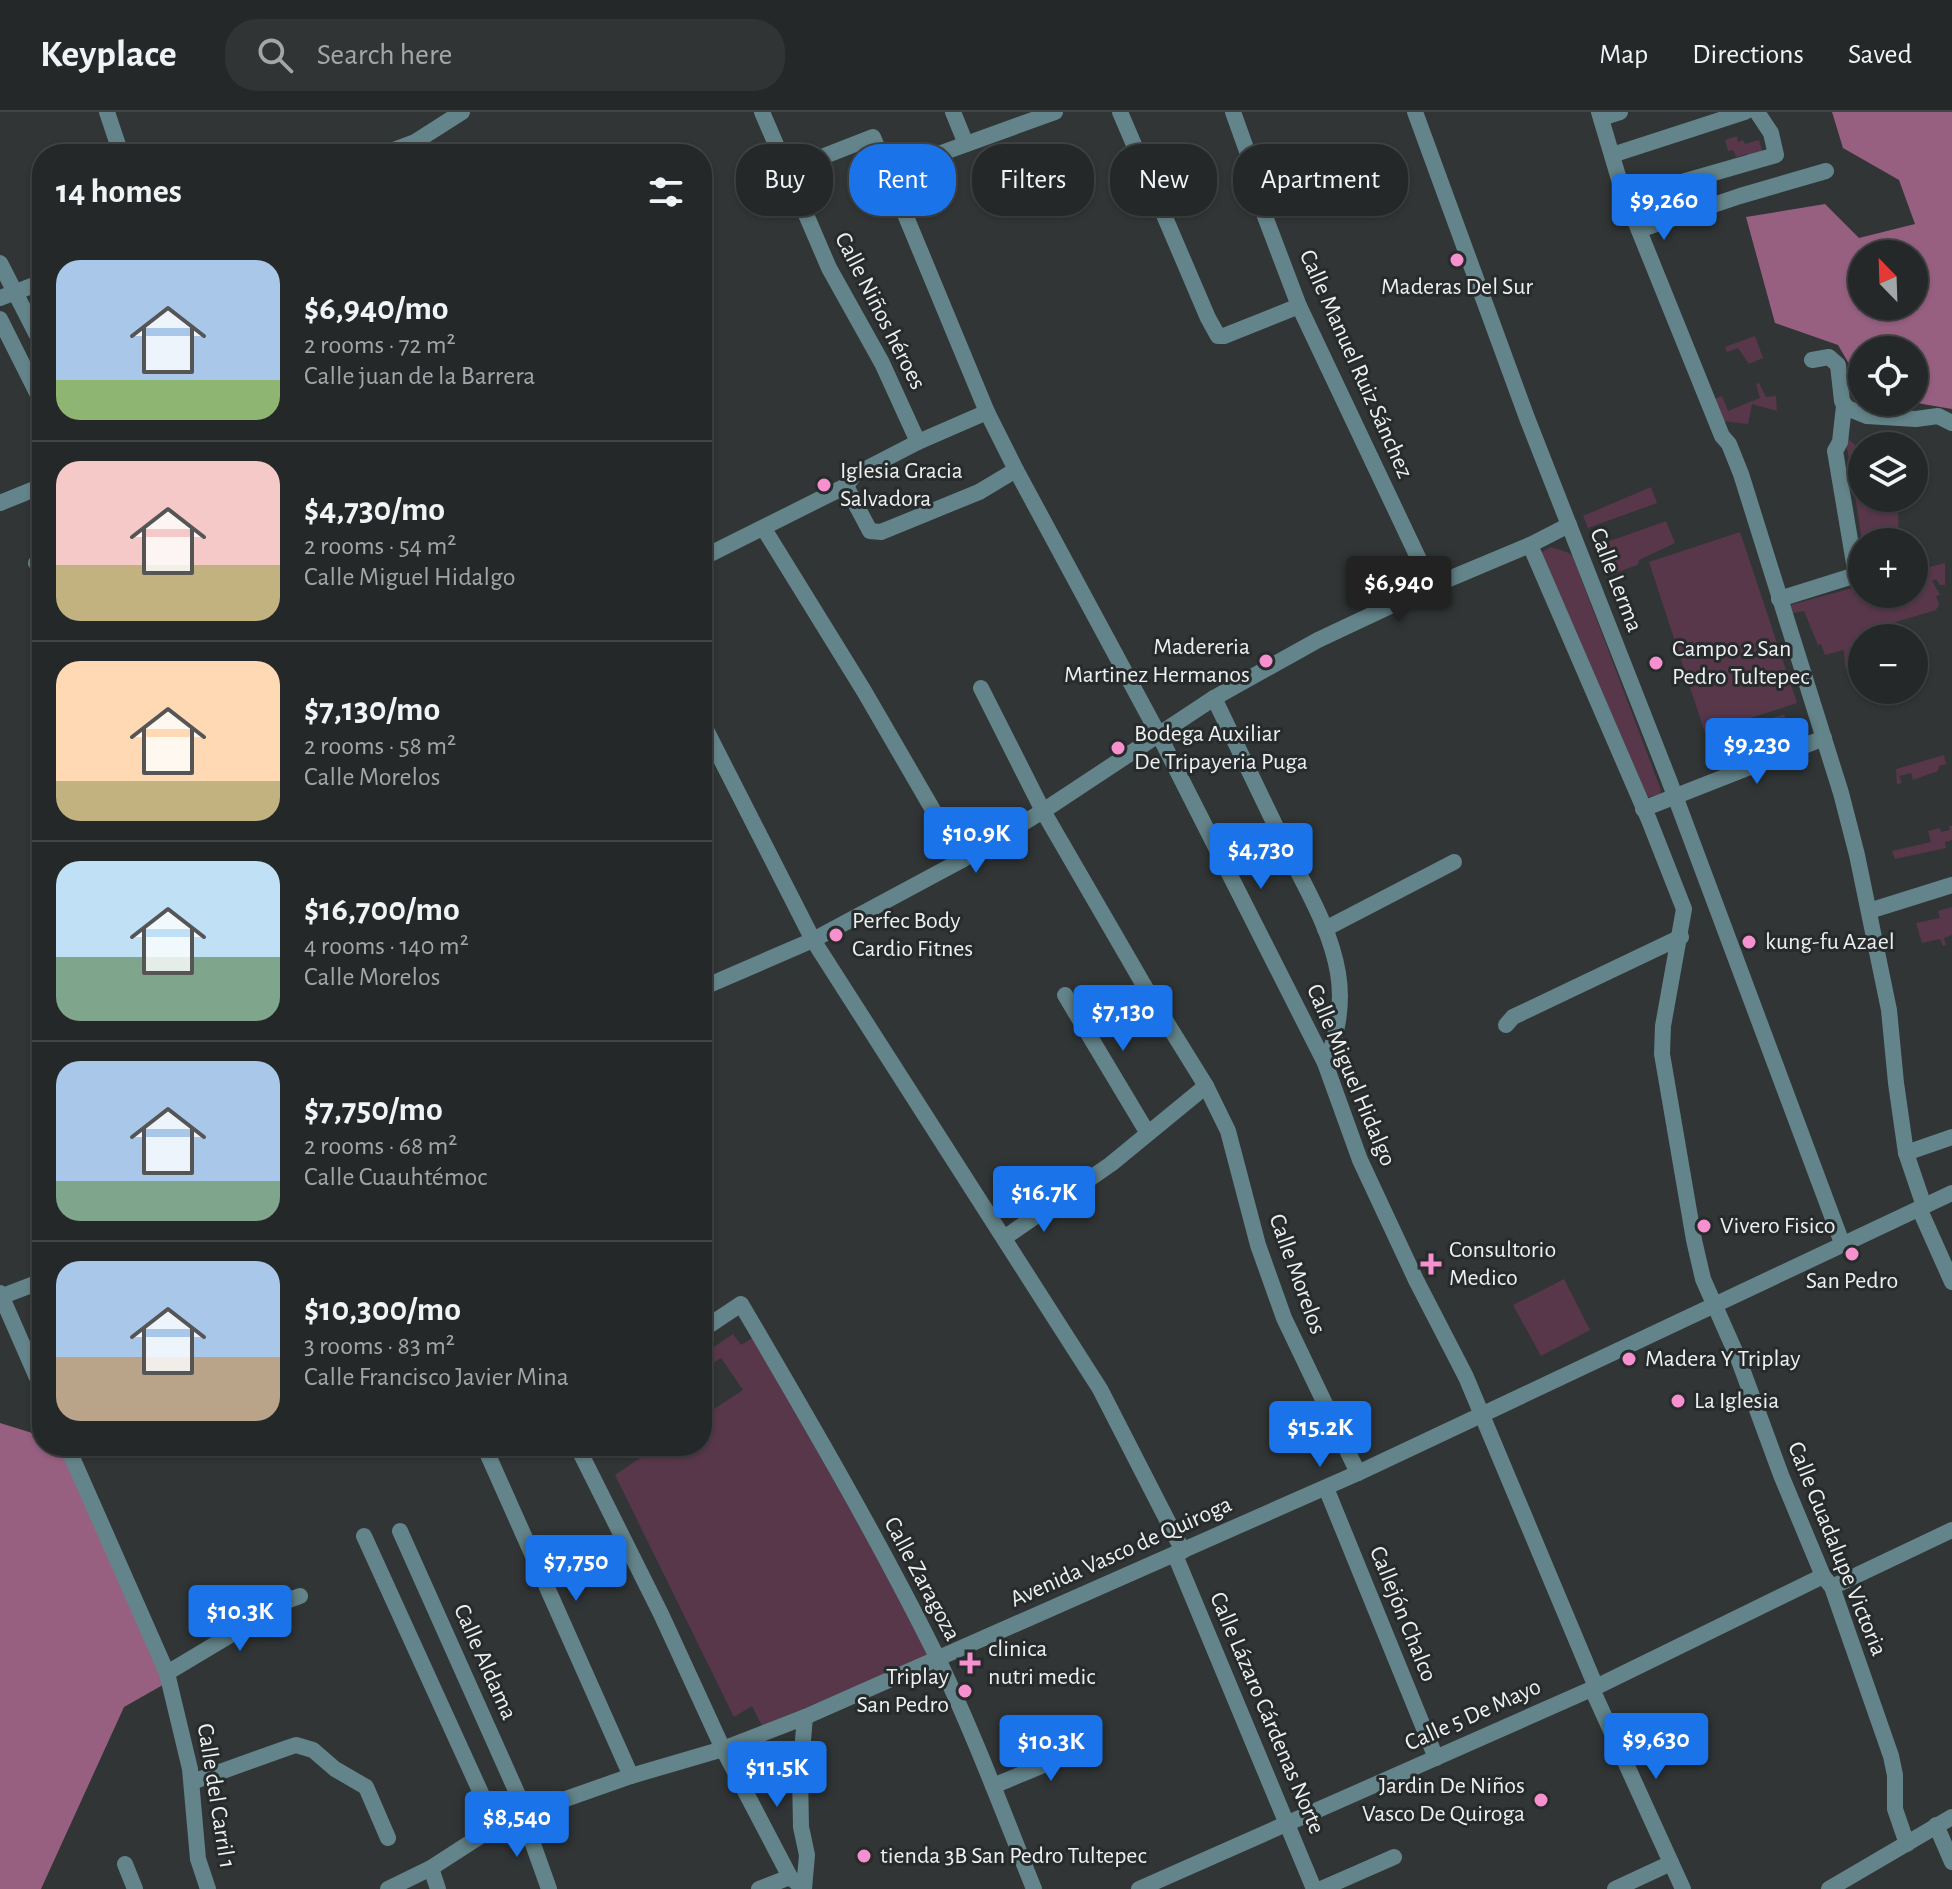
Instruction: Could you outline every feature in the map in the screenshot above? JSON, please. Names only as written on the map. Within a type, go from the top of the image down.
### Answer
[{"type":"street","points":[[107,112],[118,144]]},
{"type":"street","points":[[410,144],[462,112]]},
{"type":"street","name":"Calle Niños héroes","points":[[762,112],[775,144]]},
{"type":"street","points":[[953,112],[966,144]]},
{"type":"street","points":[[956,148],[1031,116],[1055,112]]},
{"type":"street","points":[[1120,112],[1218,336],[1299,306]]},
{"type":"street","name":"Calle Manuel Ruiz Sánchez","points":[[1233,112],[1252,165],[1255,190],[1299,306],[1432,587]]},
{"type":"street","points":[[1620,112],[1600,115],[1621,186],[1716,423],[1741,474],[1841,793],[1889,1010],[1906,1153],[1922,1207],[1952,1282]]},
{"type":"street","points":[[1612,155],[1756,112],[1781,154],[1675,184],[1684,214]]},
{"type":"street","name":"Calle Lerma","points":[[1417,113],[1569,525],[1842,1243]]},
{"type":"street","name":"Calle Miguel Hidalgo","points":[[855,144],[873,137],[876,144]]},
{"type":"street","points":[[1639,230],[1826,171]]},
{"type":"street","name":"Calle Niños héroes","points":[[806,216],[829,268],[882,363],[918,442]]},
{"type":"street","name":"Calle Miguel Hidalgo","points":[[907,216],[987,412],[1160,737],[1325,1063],[1360,1160],[1466,1377],[1594,1688],[1683,1889]]},
{"type":"street","points":[[0,263],[7,295],[24,308],[32,324]]},
{"type":"street","points":[[7,295],[32,286]]},
{"type":"street","points":[[24,308],[0,318],[32,383]]},
{"type":"street","points":[[1780,602],[1856,575],[1835,451],[1840,442],[1844,406],[1838,365],[1829,357],[1812,360]]},
{"type":"street","points":[[1844,406],[1867,416],[1916,419],[1938,416],[1952,423]]},
{"type":"street","points":[[712,553],[846,486],[854,475],[918,442],[987,412]]},
{"type":"street","points":[[846,486],[870,531],[881,532],[979,492],[1016,470]]},
{"type":"street","points":[[0,503],[32,490]]},
{"type":"street","points":[[712,984],[813,940],[962,860],[1160,737],[1214,698],[1318,640],[1569,525]]},
{"type":"street","points":[[764,529],[864,691],[962,860]]},
{"type":"street","name":"Calle Guadalupe Victoria","points":[[1530,545],[1684,909],[1663,1026],[1662,1054],[1703,1279],[1738,1358],[1781,1475],[1828,1581],[1891,1756],[1895,1775],[1895,1809],[1907,1844]]},
{"type":"street","points":[[1780,602],[1848,586]]},
{"type":"street","name":"Calle Morelos","points":[[981,688],[1043,811],[1206,1086],[1228,1131],[1258,1245],[1284,1318],[1358,1473]]},
{"type":"street","points":[[1214,698],[1325,929],[1335,960],[1339,993],[1334,1044],[1325,1063]]},
{"type":"street","points":[[1643,809],[1824,738]]},
{"type":"street","name":"Calle Lázaro Cárdenas Norte","points":[[712,742],[813,940],[1100,1389],[1179,1553],[1314,1889]]},
{"type":"street","points":[[1325,929],[1454,862]]},
{"type":"street","points":[[1869,911],[1952,885]]},
{"type":"street","points":[[1684,909],[1713,898]]},
{"type":"street","points":[[1506,1025],[1513,1017],[1681,937]]},
{"type":"street","points":[[1065,995],[1147,1132]]},
{"type":"street","points":[[1004,1238],[1111,1164],[1206,1086]]},
{"type":"street","points":[[1906,1153],[1952,1137]]},
{"type":"street","name":"Avenida Vasco de Quiroga","points":[[431,1868],[496,1826],[631,1776],[723,1749],[805,1717],[1326,1488],[1952,1193]]},
{"type":"street","points":[[32,1285],[1,1296],[32,1366]]},
{"type":"street","name":"Calle Zaragoza","points":[[712,1323],[741,1304],[823,1445],[938,1660],[1034,1889]]},
{"type":"street","name":"Calle del Carril 1","points":[[71,1456],[167,1673],[192,1782],[198,1859],[208,1889]]},
{"type":"street","points":[[488,1456],[631,1776]]},
{"type":"street","points":[[582,1456],[661,1614],[723,1749],[790,1877],[804,1889]]},
{"type":"street","name":"Callejón Chalco","points":[[1326,1488],[1436,1758]]},
{"type":"street","name":"Calle 5 De Mayo","points":[[1139,1889],[1828,1581],[1952,1530]]},
{"type":"street","name":"Calle Aldama","points":[[400,1531],[525,1814],[549,1889]]},
{"type":"street","points":[[364,1536],[496,1826]]},
{"type":"street","points":[[167,1673],[300,1596]]},
{"type":"street","points":[[804,1889],[807,1855],[801,1827],[800,1775],[805,1717]]},
{"type":"street","points":[[993,1786],[1094,1744]]},
{"type":"street","points":[[192,1782],[296,1745],[305,1746],[366,1787],[388,1838]]},
{"type":"street","points":[[1829,1889],[1952,1817]]},
{"type":"street","points":[[1936,1825],[1952,1862]]},
{"type":"street","points":[[1321,1889],[1394,1857]]},
{"type":"street","points":[[1615,1889],[1671,1863]]},
{"type":"street","points":[[125,1864],[135,1889]]},
{"type":"street","points":[[388,1889],[431,1868],[438,1889]]},
{"type":"street","points":[[759,1889],[790,1877]]},
{"type":"shaded area","points":[[1832,112],[1952,112],[1952,409],[1928,405],[1928,336],[1848,336],[1848,362],[1838,345],[1775,323],[1746,217],[1825,204],[1859,238],[1915,224],[1899,180],[1843,148]]},
{"type":"shaded area","points":[[1737,136],[1738,142],[1743,140],[1745,144],[1759,140],[1764,157],[1749,161],[1747,154],[1736,157],[1733,150],[1728,151],[1725,140]]},
{"type":"shaded area","points":[[1755,336],[1763,358],[1749,364],[1738,348],[1727,352],[1725,347]]},
{"type":"shaded area","points":[[1759,383],[1766,397],[1776,396],[1777,411],[1752,404],[1748,424],[1721,421],[1714,399],[1722,396],[1728,411],[1760,398],[1756,384]]},
{"type":"shaded area","points":[[1651,487],[1657,503],[1588,528],[1583,516]]},
{"type":"shaded area","points":[[1858,512],[1898,513],[1899,528],[1860,528]]},
{"type":"shaded area","points":[[1666,521],[1675,543],[1639,560],[1638,565],[1611,574],[1596,546]]},
{"type":"shaded area","points":[[1740,532],[1797,703],[1705,733],[1649,562]]},
{"type":"shaded area","points":[[1551,547],[1573,557],[1660,794],[1648,797],[1540,553]]},
{"type":"shaded area","points":[[1945,563],[1945,585],[1940,585],[1936,579],[1932,581],[1940,595],[1936,596],[1939,604],[1936,610],[1889,624],[1848,624],[1848,667],[1845,668],[1844,650],[1825,655],[1804,611],[1793,613],[1790,605],[1848,589],[1848,608],[1928,608],[1928,567]]},
{"type":"shaded area","points":[[1784,714],[1795,744],[1762,757],[1750,726]]},
{"type":"shaded area","points":[[1944,755],[1946,764],[1939,766],[1938,771],[1910,781],[1913,779],[1911,773],[1899,776],[1902,783],[1897,784],[1896,769]]},
{"type":"shaded area","points":[[1949,826],[1952,826],[1952,840],[1945,842],[1946,848],[1895,859],[1892,851],[1931,842],[1928,831],[1940,828],[1941,832],[1950,830]]},
{"type":"shaded area","points":[[1952,907],[1952,935],[1944,938],[1946,945],[1943,946],[1940,939],[1922,943],[1916,923],[1940,918],[1938,911]]},
{"type":"shaded area","points":[[1564,1279],[1590,1330],[1541,1356],[1513,1305]]},
{"type":"shaded area","points":[[733,1334],[741,1345],[754,1337],[931,1655],[762,1726],[752,1706],[734,1717],[615,1475],[643,1456],[712,1456],[712,1410],[743,1390],[721,1358],[712,1364],[712,1348]]},
{"type":"shaded area","points":[[0,1423],[32,1433],[32,1456],[67,1456],[168,1682],[124,1707],[41,1889],[0,1889]]},
{"type":"place","name":"Maderas Del Sur","points":[[1457,260]]},
{"type":"place","name":"Iglesia Gracia Salvadora","points":[[824,485]]},
{"type":"place","name":"Madereria Martinez Hermanos","points":[[1266,661]]},
{"type":"place","name":"Campo 2 San Pedro Tultepec","points":[[1656,663]]},
{"type":"place","name":"Bodega Auxiliar De Tripayeria Puga","points":[[1118,748]]},
{"type":"place","name":"Perfec Body Cardio Fitnes","points":[[836,935]]},
{"type":"place","name":"kung-fu Azael","points":[[1749,942]]},
{"type":"place","name":"Vivero Fisico","points":[[1704,1226]]},
{"type":"place","name":"San Pedro","points":[[1852,1254]]},
{"type":"place","name":"Consultorio Medico","points":[[1431,1264]]},
{"type":"place","name":"Madera Y Triplay","points":[[1629,1359]]},
{"type":"place","name":"La Iglesia","points":[[1678,1401]]},
{"type":"place","name":"clinica nutri medic","points":[[970,1663]]},
{"type":"place","name":"Triplay San Pedro","points":[[965,1691]]},
{"type":"place","name":"Jardin De Niños Vasco De Quiroga","points":[[1541,1800]]},
{"type":"place","name":"tienda 3B San Pedro Tultepec","points":[[864,1856]]}]
